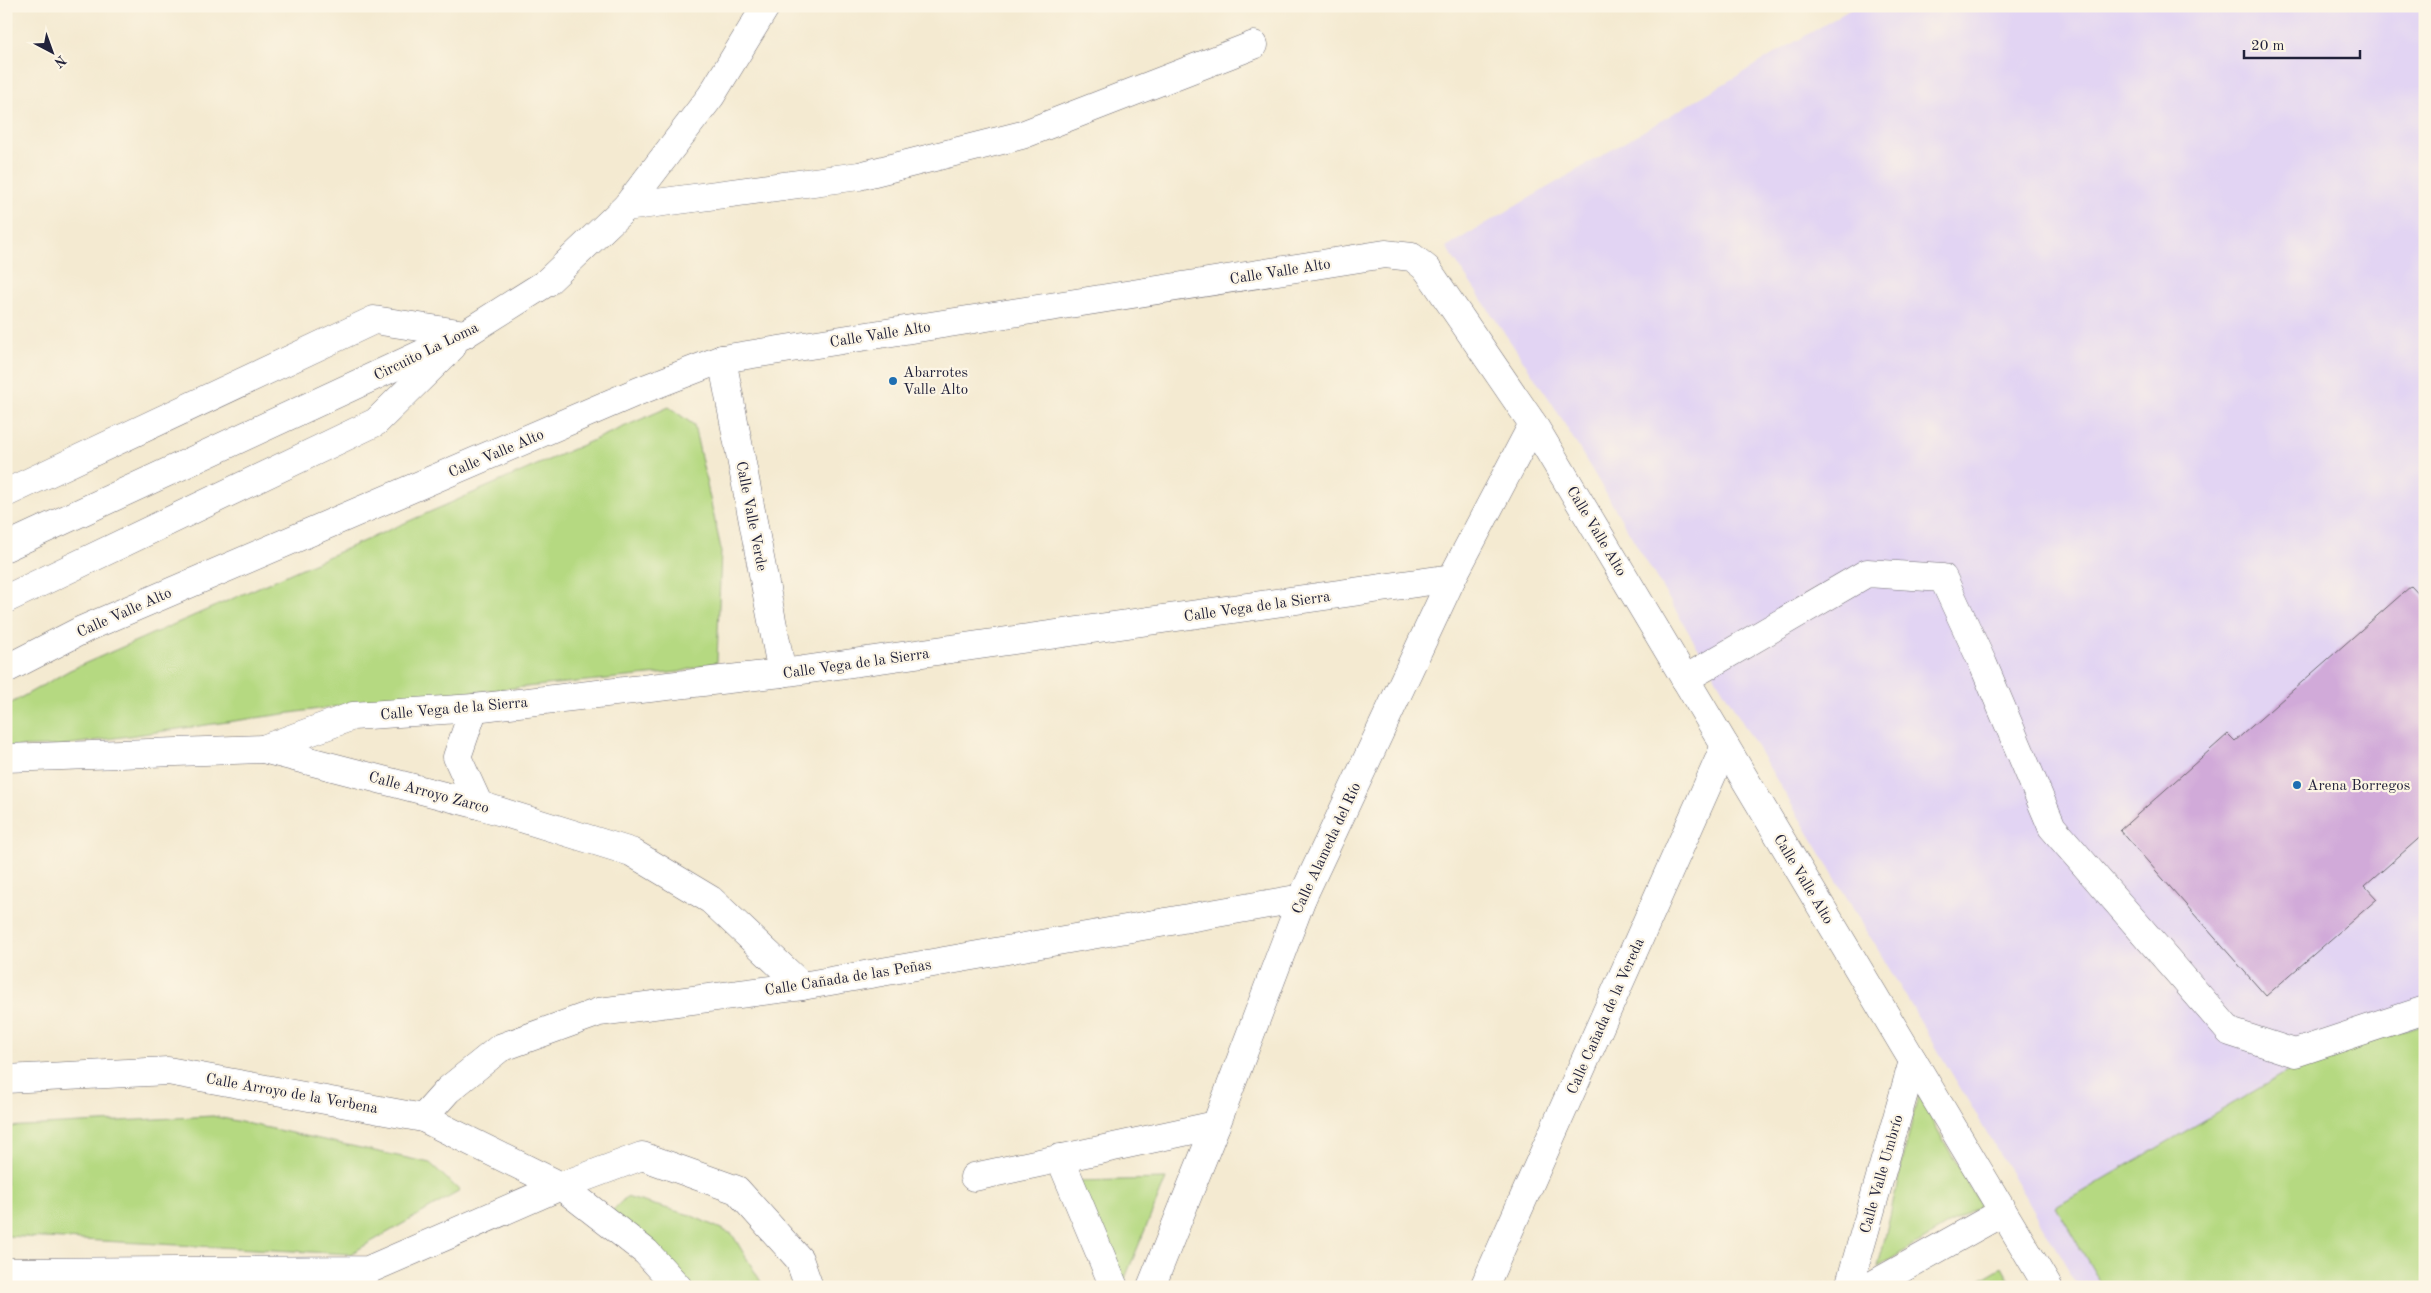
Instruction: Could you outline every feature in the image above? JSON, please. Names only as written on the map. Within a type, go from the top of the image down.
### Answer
[{"type":"street","name":"Circuito La Loma","points":[[6,546],[465,334],[546,282],[626,207],[711,96],[766,6]]},
{"type":"street","points":[[626,207],[859,176],[1012,137],[1254,44]]},
{"type":"street","name":"Calle Valle Alto","points":[[6,669],[93,625],[639,391],[722,358],[1385,254],[1412,257],[1428,268],[1533,424],[2048,1287]]},
{"type":"street","points":[[6,492],[374,320],[465,334]]},
{"type":"street","points":[[6,599],[376,422],[465,334]]},
{"type":"street","name":"Calle Valle Verde","points":[[722,358],[782,674]]},
{"type":"street","name":"Calle Alameda del Río","points":[[1151,1287],[1216,1125],[1302,898],[1452,578],[1533,424]]},
{"type":"street","points":[[1685,680],[1867,573],[1943,578],[1983,664],[2052,827],[2230,1032],[2295,1053],[2425,1010]]},
{"type":"street","name":"Calle Vega de la Sierra","points":[[263,749],[353,716],[474,708],[782,674],[1452,578]]},
{"type":"street","points":[[474,708],[457,757],[479,805]]},
{"type":"street","name":"Calle Cañada de la Vereda","points":[[1484,1287],[1725,746]]},
{"type":"street","name":"Calle Arroyo Zarco","points":[[6,758],[263,749],[479,805],[631,852],[711,900],[802,986]]},
{"type":"street","name":"Calle Cañada de las Peñas","points":[[423,1118],[448,1090],[500,1048],[599,1012],[802,986],[1302,898]]},
{"type":"street","name":"Calle Valle Umbrío","points":[[1849,1287],[1913,1061]]},
{"type":"street","name":"Calle Arroyo de la Verbena","points":[[6,1079],[168,1071],[423,1118],[561,1186],[646,1252],[678,1287]]},
{"type":"street","points":[[974,1176],[1216,1125]]},
{"type":"street","points":[[6,1272],[368,1270],[561,1186],[642,1156],[737,1190],[799,1259],[808,1287]]},
{"type":"street","points":[[1060,1158],[1114,1287]]},
{"type":"street","points":[[1869,1287],[2003,1212]]},
{"type":"shaded area","points":[[1856,6],[2425,6],[2425,1287],[2079,1287],[1552,403],[1446,247]]},
{"type":"green space","points":[[669,407],[694,425],[721,549],[717,662],[679,672],[361,703],[58,746],[6,747],[6,706],[70,670]]},
{"type":"green space","points":[[2425,1024],[2425,1287],[2103,1287],[2056,1207],[2292,1069]]},
{"type":"green space","points":[[1918,1095],[1980,1205],[1878,1267]]},
{"type":"green space","points":[[213,1116],[430,1163],[460,1191],[350,1254],[6,1236],[6,1127]]},
{"type":"green space","points":[[1166,1179],[1123,1283],[1074,1181]]},
{"type":"green space","points":[[626,1197],[690,1215],[732,1234],[764,1287],[691,1287],[612,1211]]},
{"type":"green space","points":[[2002,1267],[2013,1287],[1967,1287]]},
{"type":"building","name":"Arena Borregos","points":[[2411,586],[2425,601],[2425,833],[2365,886],[2377,899],[2266,996],[2120,830],[2228,734],[2235,741]]},
{"type":"place","name":"Abarrotes Valle Alto","points":[[893,381]]},
{"type":"place","name":"Arena Borregos","points":[[2297,785]]}]
